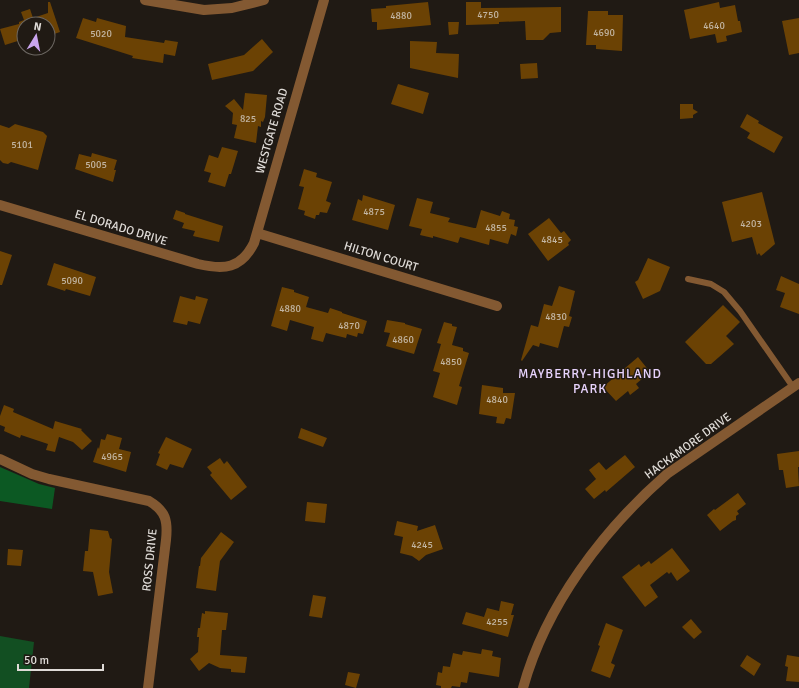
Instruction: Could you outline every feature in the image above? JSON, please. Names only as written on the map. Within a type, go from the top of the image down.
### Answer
[{"type":"street","points":[[146,0],[204,10],[232,8],[264,0]]},
{"type":"street","name":"WESTGATE ROAD","points":[[236,264],[244,258],[250,250],[257,233],[324,0]]},
{"type":"street","name":"EL DORADO DRIVE","points":[[0,205],[198,264],[220,267],[236,264]]},
{"type":"street","name":"HILTON COURT","points":[[257,233],[497,306]]},
{"type":"street","name":"HACKAMORE DRIVE","points":[[524,688],[528,669],[551,618],[581,570],[599,545],[619,522],[667,474],[796,385]]},
{"type":"street","name":"ROSS DRIVE","points":[[0,459],[49,480],[149,501],[162,511],[166,520],[166,540],[148,688]]},
{"type":"lane","points":[[688,279],[711,284],[724,292],[796,385]]},
{"type":"green space","points":[[0,467],[39,484],[55,488],[52,509],[0,501]]},
{"type":"green space","points":[[0,636],[34,642],[29,688],[0,688]]},
{"type":"building","points":[[48,2],[50,2],[55,16],[39,16],[48,13]]},
{"type":"building","points":[[428,2],[431,25],[377,30],[377,22],[372,22],[371,9]]},
{"type":"building","points":[[466,2],[481,2],[481,8],[561,7],[561,32],[550,33],[543,40],[526,40],[525,21],[499,22],[499,24],[466,25]]},
{"type":"building","points":[[719,2],[720,8],[735,5],[742,32],[726,36],[727,41],[717,43],[715,34],[690,39],[684,10]]},
{"type":"building","points":[[30,9],[32,16],[22,16],[21,12]]},
{"type":"building","points":[[588,11],[608,11],[608,15],[623,15],[622,51],[596,49],[596,45],[586,45]]},
{"type":"building","points":[[83,18],[96,22],[97,18],[126,26],[125,37],[164,43],[165,40],[178,42],[175,56],[164,54],[163,63],[132,58],[133,56],[76,38]]},
{"type":"building","points":[[799,18],[799,53],[789,55],[782,21]]},
{"type":"building","points":[[56,20],[60,32],[56,33]]},
{"type":"building","points":[[448,22],[459,22],[458,34],[449,35]]},
{"type":"building","points":[[16,25],[16,42],[5,45],[0,29]]},
{"type":"building","points":[[262,39],[273,52],[253,71],[212,80],[208,64],[244,55]]},
{"type":"building","points":[[410,41],[437,42],[436,53],[459,54],[458,78],[410,68]]},
{"type":"building","points":[[537,63],[538,78],[521,79],[520,64]]},
{"type":"building","points":[[398,84],[429,93],[423,114],[391,104]]},
{"type":"building","points":[[245,93],[267,95],[265,117],[263,122],[261,121],[261,127],[258,126],[256,143],[234,138],[237,125],[232,124],[233,113],[225,106],[234,99],[243,110]]},
{"type":"building","points":[[680,104],[693,104],[693,109],[698,112],[693,115],[693,118],[680,119]]},
{"type":"building","points":[[747,114],[759,121],[758,123],[783,137],[774,153],[747,138],[750,133],[740,127]]},
{"type":"building","points":[[15,124],[43,132],[47,136],[38,170],[11,162],[8,164],[3,163],[0,160],[0,125],[9,128]]},
{"type":"building","points":[[222,147],[238,151],[231,174],[229,174],[225,187],[208,182],[211,173],[204,171],[209,155],[218,158]]},
{"type":"building","points":[[92,153],[117,160],[113,182],[75,169],[79,154],[91,157]]},
{"type":"building","points":[[304,169],[317,173],[316,177],[332,182],[326,201],[331,203],[327,213],[320,212],[319,215],[316,215],[315,219],[304,215],[305,211],[298,209],[304,187],[299,186]]},
{"type":"building","points":[[762,192],[775,244],[761,256],[759,253],[757,255],[752,237],[732,242],[722,202]]},
{"type":"building","points":[[363,195],[395,205],[388,230],[352,220],[358,199],[362,201]]},
{"type":"building","points":[[417,198],[433,202],[430,213],[450,218],[448,222],[474,228],[476,228],[481,210],[500,216],[502,211],[510,214],[509,219],[515,220],[514,226],[518,227],[516,236],[511,234],[508,244],[490,239],[489,245],[460,237],[458,243],[433,236],[433,238],[420,235],[422,229],[409,226]]},
{"type":"building","points":[[176,210],[223,226],[219,242],[193,236],[195,231],[182,228],[184,223],[173,219]]},
{"type":"building","points":[[549,218],[561,233],[564,231],[571,240],[568,243],[569,245],[548,261],[528,234]]},
{"type":"building","points":[[0,251],[12,255],[2,285],[0,285]]},
{"type":"building","points":[[648,258],[670,267],[660,291],[643,299],[635,282],[638,280]]},
{"type":"building","points":[[54,263],[96,277],[90,296],[66,289],[65,291],[47,285]]},
{"type":"building","points":[[781,276],[799,284],[799,314],[780,307],[785,293],[776,290]]},
{"type":"building","points":[[559,286],[575,291],[569,316],[572,317],[569,327],[564,326],[558,348],[540,343],[539,347],[533,345],[522,361],[521,360],[531,325],[538,327],[544,304],[552,306]]},
{"type":"building","points":[[282,287],[294,290],[294,292],[309,297],[306,307],[328,313],[330,308],[367,321],[363,334],[358,333],[357,337],[347,334],[346,338],[326,333],[323,342],[311,339],[314,327],[290,320],[287,331],[271,326]]},
{"type":"building","points":[[180,296],[195,300],[196,296],[208,299],[200,324],[188,321],[187,325],[173,322]]},
{"type":"building","points":[[723,305],[740,322],[726,336],[734,344],[711,364],[706,364],[685,342]]},
{"type":"building","points":[[387,320],[405,323],[422,329],[414,354],[386,346],[390,333],[384,332]]},
{"type":"building","points":[[444,322],[457,327],[452,345],[463,348],[463,351],[469,353],[459,386],[462,387],[457,405],[433,397],[440,373],[433,371],[441,344],[437,343]]},
{"type":"building","points":[[638,357],[650,372],[636,384],[639,388],[630,395],[628,391],[616,401],[603,387]]},
{"type":"building","points":[[482,385],[503,388],[503,393],[515,393],[511,419],[506,418],[504,424],[496,423],[497,417],[479,414]]},
{"type":"building","points":[[4,405],[14,409],[13,412],[53,429],[55,421],[82,429],[81,430],[92,441],[82,450],[73,442],[59,437],[55,452],[46,450],[48,444],[21,435],[20,438],[4,431],[5,427],[0,425],[0,416]]},
{"type":"building","points":[[301,428],[327,438],[323,447],[298,438]]},
{"type":"building","points":[[107,434],[122,438],[119,449],[131,452],[126,472],[93,462],[98,447],[99,449],[101,439],[105,440]]},
{"type":"building","points":[[166,437],[192,449],[183,468],[170,464],[167,470],[156,465],[160,454],[158,453]]},
{"type":"building","points":[[799,451],[799,486],[786,488],[783,470],[779,470],[777,454]]},
{"type":"building","points":[[625,455],[635,467],[606,492],[605,490],[594,499],[585,489],[596,479],[589,470],[599,462],[606,470]]},
{"type":"building","points":[[220,458],[224,464],[227,461],[247,487],[231,500],[210,475],[212,473],[207,467]]},
{"type":"building","points":[[738,493],[746,504],[737,511],[739,514],[736,516],[736,520],[720,531],[707,515]]},
{"type":"building","points":[[307,502],[327,504],[325,523],[305,521]]},
{"type":"building","points":[[397,521],[418,526],[417,531],[435,525],[443,549],[426,555],[419,561],[412,556],[400,553],[403,537],[394,535]]},
{"type":"building","points":[[90,529],[108,531],[110,538],[112,539],[109,572],[113,593],[98,596],[93,572],[83,571],[85,551],[88,551]]},
{"type":"building","points":[[221,532],[234,542],[220,561],[216,591],[196,588],[201,558]]},
{"type":"building","points":[[672,548],[690,571],[677,581],[671,572],[669,574],[667,572],[650,585],[658,597],[645,607],[622,577],[639,564],[641,567],[649,561],[651,564]]},
{"type":"building","points":[[8,549],[23,550],[21,566],[7,565]]},
{"type":"building","points":[[313,595],[326,597],[322,618],[309,616]]},
{"type":"building","points":[[501,601],[514,604],[511,615],[514,615],[508,637],[462,624],[466,612],[484,617],[487,608],[499,611]]},
{"type":"building","points":[[205,611],[228,613],[226,630],[222,630],[220,655],[247,657],[245,673],[231,672],[231,669],[220,668],[209,663],[199,671],[190,659],[198,652],[198,628],[200,628],[202,613],[205,614]]},
{"type":"building","points":[[691,619],[702,632],[694,639],[682,627]]},
{"type":"building","points":[[606,623],[623,630],[611,663],[615,665],[610,678],[591,671]]},
{"type":"building","points":[[482,649],[493,651],[492,656],[501,658],[499,677],[469,672],[467,683],[461,682],[460,687],[452,686],[451,688],[441,688],[441,686],[436,685],[438,672],[442,673],[443,666],[450,667],[453,653],[462,655],[463,651],[481,654]]},
{"type":"building","points":[[747,655],[761,664],[754,676],[740,666]]},
{"type":"building","points":[[787,655],[799,657],[799,682],[786,681],[788,667],[785,666]]},
{"type":"building","points":[[348,672],[360,674],[356,688],[345,685]]},
{"type":"district","name":"MAYBERRY-HIGHLAND PARK","points":[[590,382]]}]
